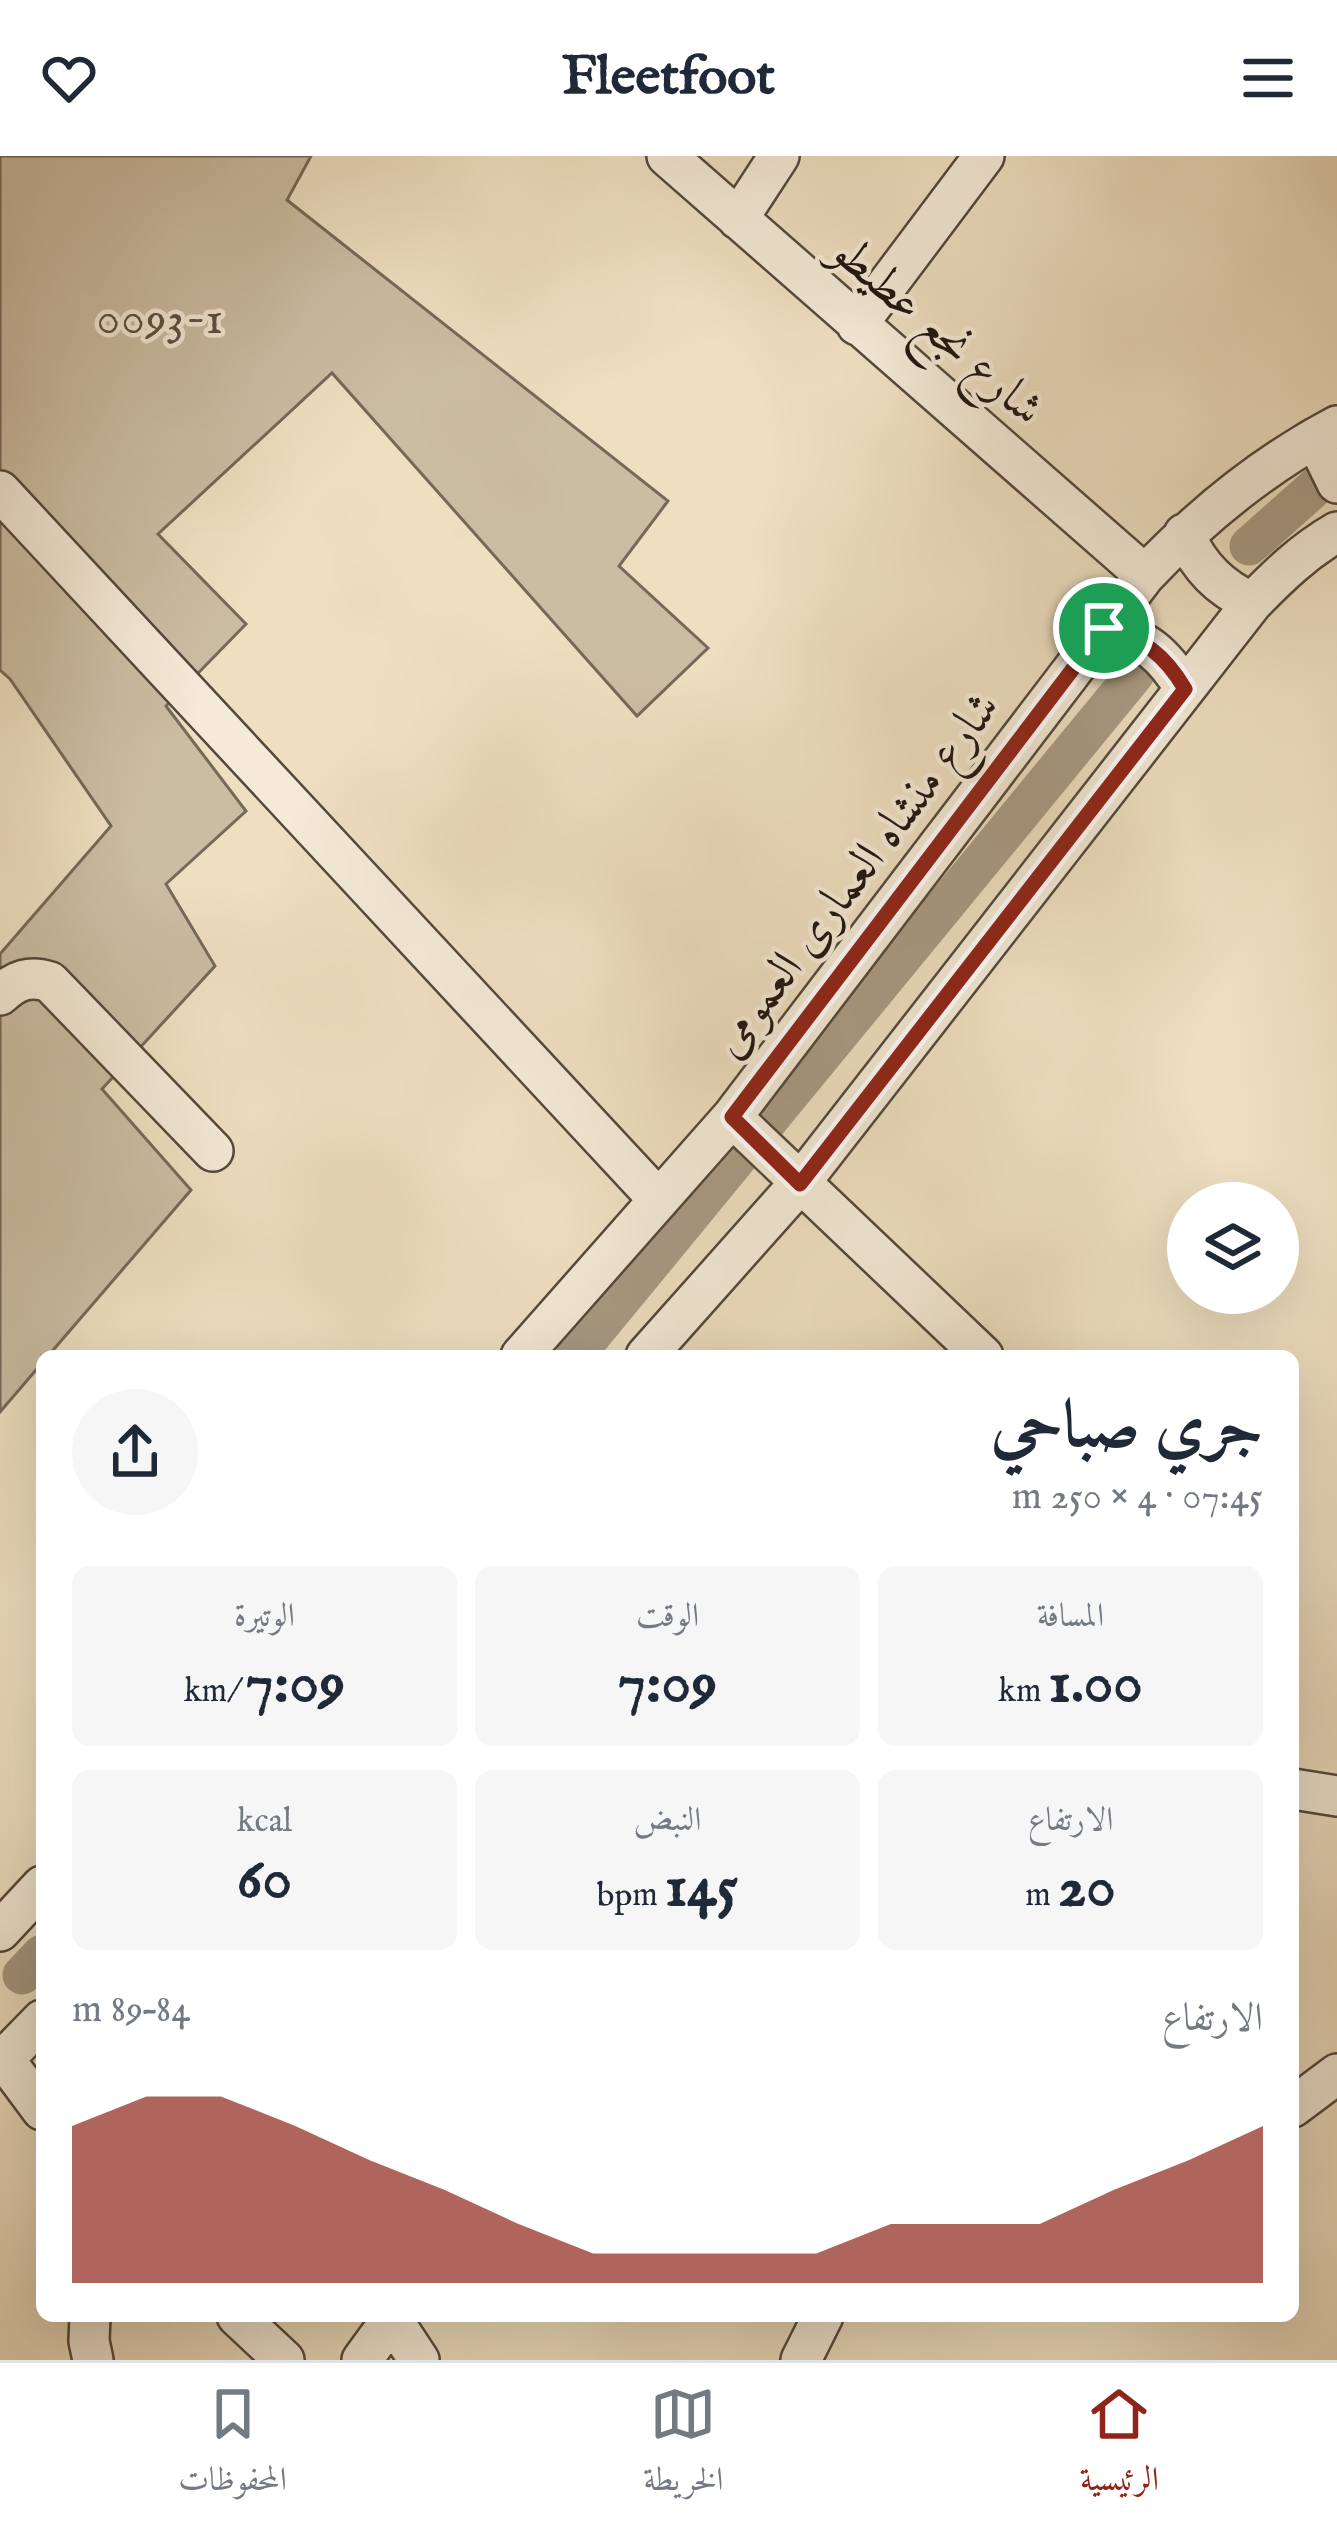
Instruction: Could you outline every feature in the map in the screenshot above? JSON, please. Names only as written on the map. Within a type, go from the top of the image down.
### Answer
[{"type":"street","name":"شارع نجع عطيطو","points":[[667,156],[1145,575]]},
{"type":"street","points":[[738,219],[779,156]]},
{"type":"street","points":[[857,325],[984,156]]},
{"type":"street","points":[[1326,432],[1337,484]]},
{"type":"street","name":"شارع منشاه العمارى العمومى","points":[[526,1350],[732,1117],[1145,575],[1224,498],[1326,432]]},
{"type":"street","points":[[0,490],[659,1200]]},
{"type":"street","points":[[651,1350],[800,1184],[1252,603],[1283,571],[1337,532]]},
{"type":"street","points":[[1184,534],[1210,576],[1252,603]]},
{"type":"street","points":[[1104,628],[1153,648],[1185,689]]},
{"type":"street","points":[[0,995],[22,979],[50,982],[213,1151]]},
{"type":"street","points":[[732,1117],[976,1350]]},
{"type":"street","points":[[1299,1790],[1337,1796]]},
{"type":"street","points":[[0,1930],[36,1892]]},
{"type":"street","points":[[26,2021],[2,2061],[36,2103]]},
{"type":"street","points":[[1299,2102],[1337,2074]]},
{"type":"street","points":[[90,2322],[93,2360]]},
{"type":"street","points":[[243,2322],[284,2360]]},
{"type":"street","points":[[362,2360],[390,2322]]},
{"type":"street","points":[[395,2322],[418,2360]]},
{"type":"street","points":[[801,2360],[820,2322]]},
{"type":"green space","name":"0093-1","points":[[0,156],[311,156],[287,200],[668,501],[619,566],[708,648],[637,716],[332,373],[158,534],[246,624],[166,706],[246,811],[166,884],[215,966],[102,1089],[191,1190],[53,1350],[36,1350],[36,1370],[0,1412],[0,954],[111,826],[0,670]]},
{"type":"waterway","points":[[1249,546],[1321,482]]},
{"type":"waterway","points":[[580,1350],[1135,674]]},
{"type":"waterway","points":[[22,1975],[36,1960]]},
{"type":"route","points":[[1104,628],[1153,648],[1185,689],[800,1184],[732,1117],[1104,628]]}]
